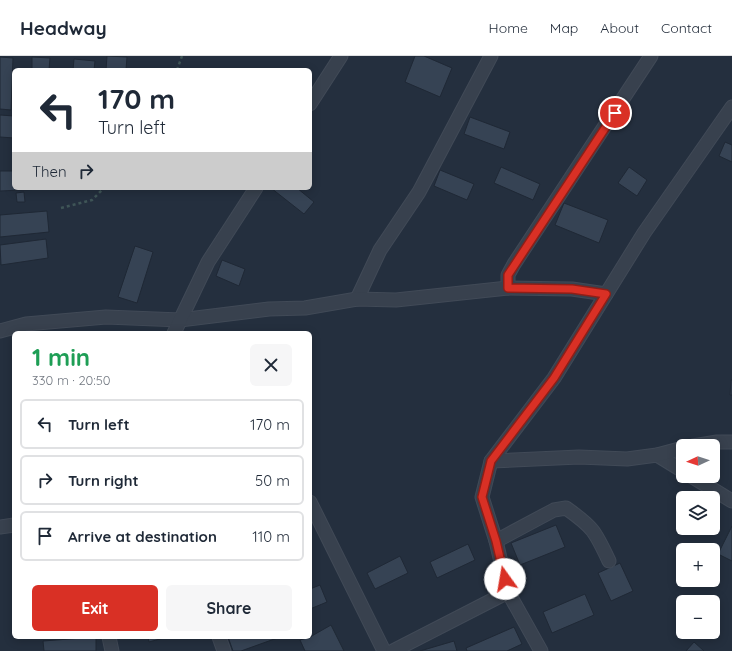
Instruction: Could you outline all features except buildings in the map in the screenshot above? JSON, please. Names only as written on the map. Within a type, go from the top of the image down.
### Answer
[{"type":"street","points":[[312,101],[341,56]]},
{"type":"street","points":[[357,299],[380,250],[419,192],[491,56]]},
{"type":"street","points":[[508,288],[508,275],[514,264],[651,56]]},
{"type":"street","points":[[541,651],[508,592],[496,541],[482,497],[491,461],[554,378],[644,233],[732,107]]},
{"type":"street","points":[[175,331],[208,262],[255,190]]},
{"type":"street","points":[[0,331],[26,324],[106,317],[180,320],[269,309],[305,308],[357,299],[396,300],[508,288],[572,289],[606,294]]},
{"type":"street","points":[[720,442],[732,442]]},
{"type":"street","points":[[491,461],[579,457],[628,459],[657,455],[676,450]]},
{"type":"street","points":[[657,455],[676,467]]},
{"type":"street","points":[[702,483],[732,501]]},
{"type":"street","points":[[312,506],[384,651]]},
{"type":"street","points":[[496,541],[554,510],[566,508],[587,523],[597,534],[609,561]]},
{"type":"street","points":[[0,527],[12,525]]},
{"type":"street","points":[[393,651],[508,592]]},
{"type":"street","points":[[109,639],[112,651]]},
{"type":"street","points":[[220,639],[224,651]]},
{"type":"path","points":[[178,68],[182,56]]},
{"type":"path","points":[[61,208],[92,200],[102,190]]},
{"type":"route","points":[[505,579],[496,541],[482,497],[491,461],[554,378],[606,294],[572,289],[508,288],[508,275],[615,113]]}]
